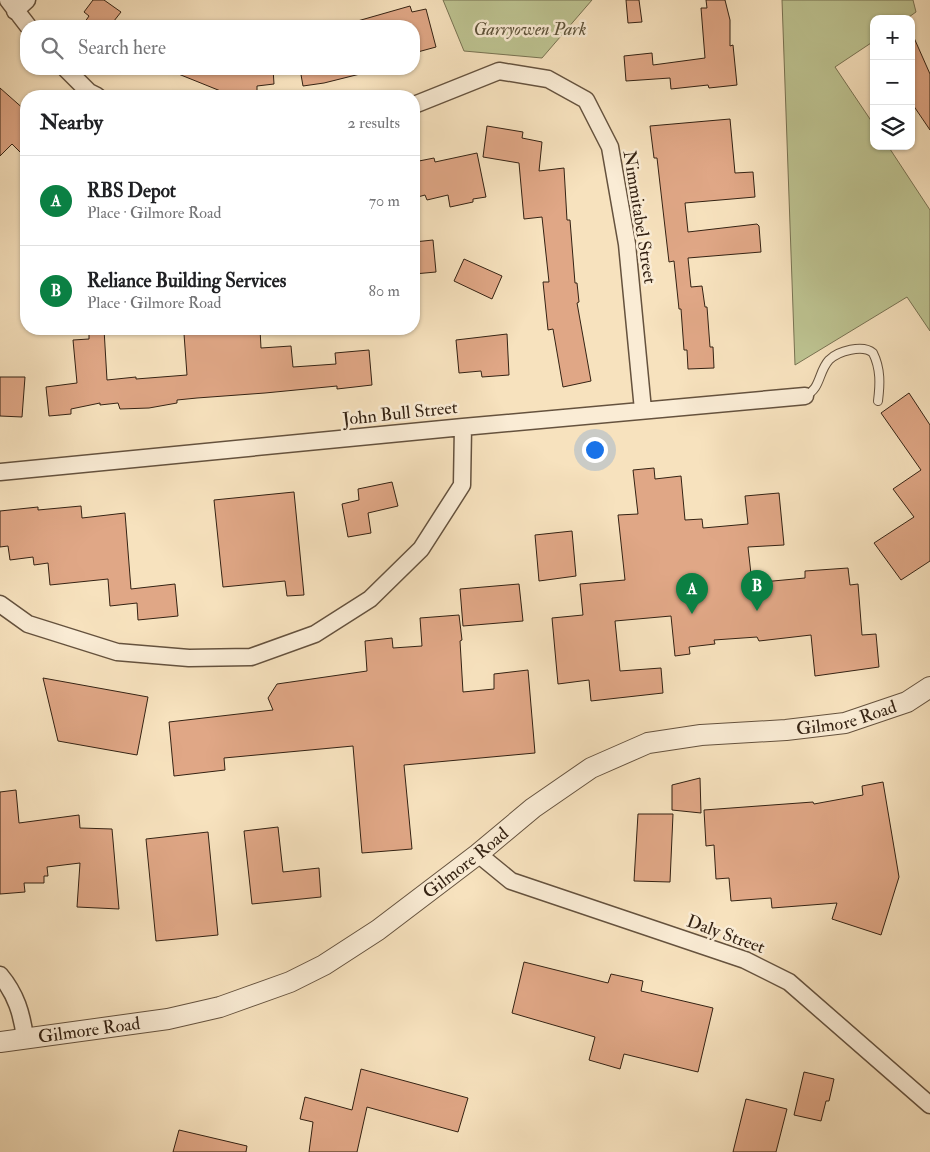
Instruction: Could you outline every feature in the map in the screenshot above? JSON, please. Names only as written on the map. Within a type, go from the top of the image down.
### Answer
[{"type":"street","points":[[16,4],[25,20]]},
{"type":"street","name":"Nimmitabel Street","points":[[420,103],[499,71],[548,79],[586,100],[610,147],[627,244],[643,410]]},
{"type":"street","points":[[72,75],[87,90]]},
{"type":"street","name":"John Bull Street","points":[[0,472],[805,396]]},
{"type":"street","points":[[0,604],[28,624],[117,652],[126,653],[189,658],[252,657],[315,634],[370,599],[421,549],[462,485],[463,427]]},
{"type":"street","name":"Gilmore Road","points":[[0,1042],[168,1019],[220,1008],[290,982],[324,965],[378,930],[478,854],[534,808],[591,768],[648,744],[701,735],[786,730],[845,723],[907,702],[930,687]]},
{"type":"street","name":"Daly Street","points":[[478,854],[512,881],[744,960],[789,982],[930,1105]]},
{"type":"street","points":[[0,975],[9,986],[19,1006],[25,1038]]},
{"type":"lane","points":[[805,396],[816,387],[829,360],[850,350],[863,348],[873,353],[878,366],[878,402]]},
{"type":"green space","name":"Garryowen Park","points":[[443,0],[592,0],[542,58],[464,51]]},
{"type":"green space","points":[[782,0],[913,0],[916,12],[912,15],[870,15],[870,44],[835,67],[870,119],[870,150],[891,150],[930,210],[930,331],[907,297],[795,365]]},
{"type":"building","points":[[93,0],[104,0],[121,12],[115,20],[86,20],[89,16],[84,12]]},
{"type":"building","points":[[626,0],[639,0],[642,22],[628,23]]},
{"type":"building","points":[[706,0],[725,0],[730,20],[730,46],[733,45],[737,85],[709,88],[708,85],[671,89],[670,78],[626,81],[624,56],[652,53],[653,65],[705,58],[701,8],[707,8]]},
{"type":"building","points":[[410,6],[412,12],[426,9],[436,47],[420,51],[420,20],[361,20]]},
{"type":"building","points":[[915,40],[930,74],[930,130],[915,108]]},
{"type":"building","points":[[181,75],[273,75],[274,84],[257,86],[257,90],[218,90]]},
{"type":"building","points":[[301,75],[356,75],[324,83],[303,86]]},
{"type":"building","points":[[0,88],[20,106],[20,152],[12,144],[0,156]]},
{"type":"building","points":[[730,119],[735,173],[753,172],[755,197],[685,203],[688,232],[757,224],[759,226],[761,252],[688,258],[691,287],[702,286],[705,307],[707,307],[710,347],[713,347],[714,368],[688,369],[687,350],[684,350],[681,309],[679,309],[674,261],[669,262],[657,158],[654,158],[650,126]]},
{"type":"building","points":[[487,126],[523,132],[522,138],[542,142],[539,171],[564,168],[567,220],[570,220],[575,283],[577,283],[579,302],[577,303],[591,381],[563,387],[553,329],[548,330],[543,282],[549,282],[542,217],[524,219],[519,163],[483,157]]},
{"type":"building","points":[[477,153],[486,197],[473,199],[473,202],[450,207],[448,195],[427,200],[425,195],[420,196],[420,161],[434,158],[435,162]]},
{"type":"building","points":[[433,240],[436,272],[420,273],[420,241]]},
{"type":"building","points":[[464,259],[502,276],[492,299],[454,281]]},
{"type":"building","points":[[507,334],[509,375],[482,377],[481,371],[459,373],[456,340]]},
{"type":"building","points":[[89,335],[104,335],[107,380],[187,375],[184,335],[260,335],[261,348],[291,346],[293,367],[336,364],[335,353],[369,350],[372,385],[337,389],[337,386],[177,400],[177,403],[149,408],[120,409],[118,403],[100,405],[100,403],[71,409],[71,414],[49,416],[46,387],[77,383],[73,340],[89,339]]},
{"type":"building","points":[[0,377],[25,377],[22,417],[0,416]]},
{"type":"building","points":[[909,393],[930,425],[930,561],[901,580],[874,543],[914,517],[893,489],[921,470],[881,413]]},
{"type":"building","points":[[654,468],[655,479],[681,476],[685,520],[702,519],[703,528],[748,524],[745,496],[779,493],[784,545],[748,547],[752,583],[805,578],[805,571],[848,568],[850,585],[858,584],[862,635],[876,634],[879,667],[815,676],[811,635],[759,641],[757,637],[714,640],[715,644],[689,647],[690,654],[675,656],[671,616],[615,621],[620,671],[661,668],[663,693],[591,701],[589,680],[558,684],[552,618],[583,615],[580,584],[625,580],[618,515],[638,514],[633,470]]},
{"type":"building","points":[[392,482],[398,506],[368,513],[371,533],[348,537],[342,504],[359,500],[358,489]]},
{"type":"building","points":[[294,492],[304,595],[287,596],[285,581],[223,587],[214,500]]},
{"type":"building","points":[[81,506],[82,518],[125,513],[131,589],[175,584],[178,616],[138,620],[137,603],[110,606],[108,579],[50,585],[48,563],[34,565],[33,557],[10,560],[8,546],[0,547],[0,511],[38,507],[38,510]]},
{"type":"building","points":[[572,531],[576,576],[539,581],[535,535]]},
{"type":"building","points":[[519,584],[523,621],[463,626],[460,589]]},
{"type":"building","points":[[459,615],[462,640],[460,641],[463,692],[494,689],[494,674],[528,670],[535,753],[404,765],[412,849],[362,853],[353,746],[224,758],[225,770],[174,776],[169,722],[273,710],[268,698],[277,684],[367,671],[365,641],[392,638],[393,648],[422,646],[420,618]]},
{"type":"building","points":[[43,678],[148,697],[137,755],[58,741]]},
{"type":"building","points":[[700,778],[701,813],[672,810],[672,785]]},
{"type":"building","points":[[883,782],[899,877],[881,935],[832,919],[837,903],[772,908],[771,898],[731,901],[729,878],[716,879],[714,845],[706,846],[704,810],[813,802],[814,804],[863,795],[862,786]]},
{"type":"building","points":[[16,790],[19,823],[79,815],[80,828],[112,829],[119,909],[77,907],[80,863],[47,867],[48,876],[44,876],[44,883],[24,883],[25,892],[0,894],[0,792]]},
{"type":"building","points":[[638,814],[673,814],[670,882],[634,881]]},
{"type":"building","points":[[278,827],[283,872],[319,868],[321,897],[252,904],[244,831]]},
{"type":"building","points":[[208,832],[218,935],[156,941],[146,839]]},
{"type":"building","points":[[524,962],[608,983],[611,974],[643,981],[641,991],[713,1008],[698,1072],[624,1054],[620,1069],[589,1060],[595,1037],[512,1013]]},
{"type":"building","points":[[361,1069],[468,1098],[458,1132],[367,1107],[357,1152],[309,1152],[313,1122],[300,1119],[305,1097],[352,1110]]},
{"type":"building","points":[[804,1072],[834,1079],[829,1101],[826,1101],[821,1121],[794,1115]]},
{"type":"building","points":[[746,1099],[787,1109],[776,1152],[733,1152]]},
{"type":"building","points":[[179,1130],[247,1146],[246,1152],[173,1152]]},
{"type":"place","name":"Reliance Building Services","points":[[757,611]]},
{"type":"place","name":"RBS Depot","points":[[692,614]]}]
